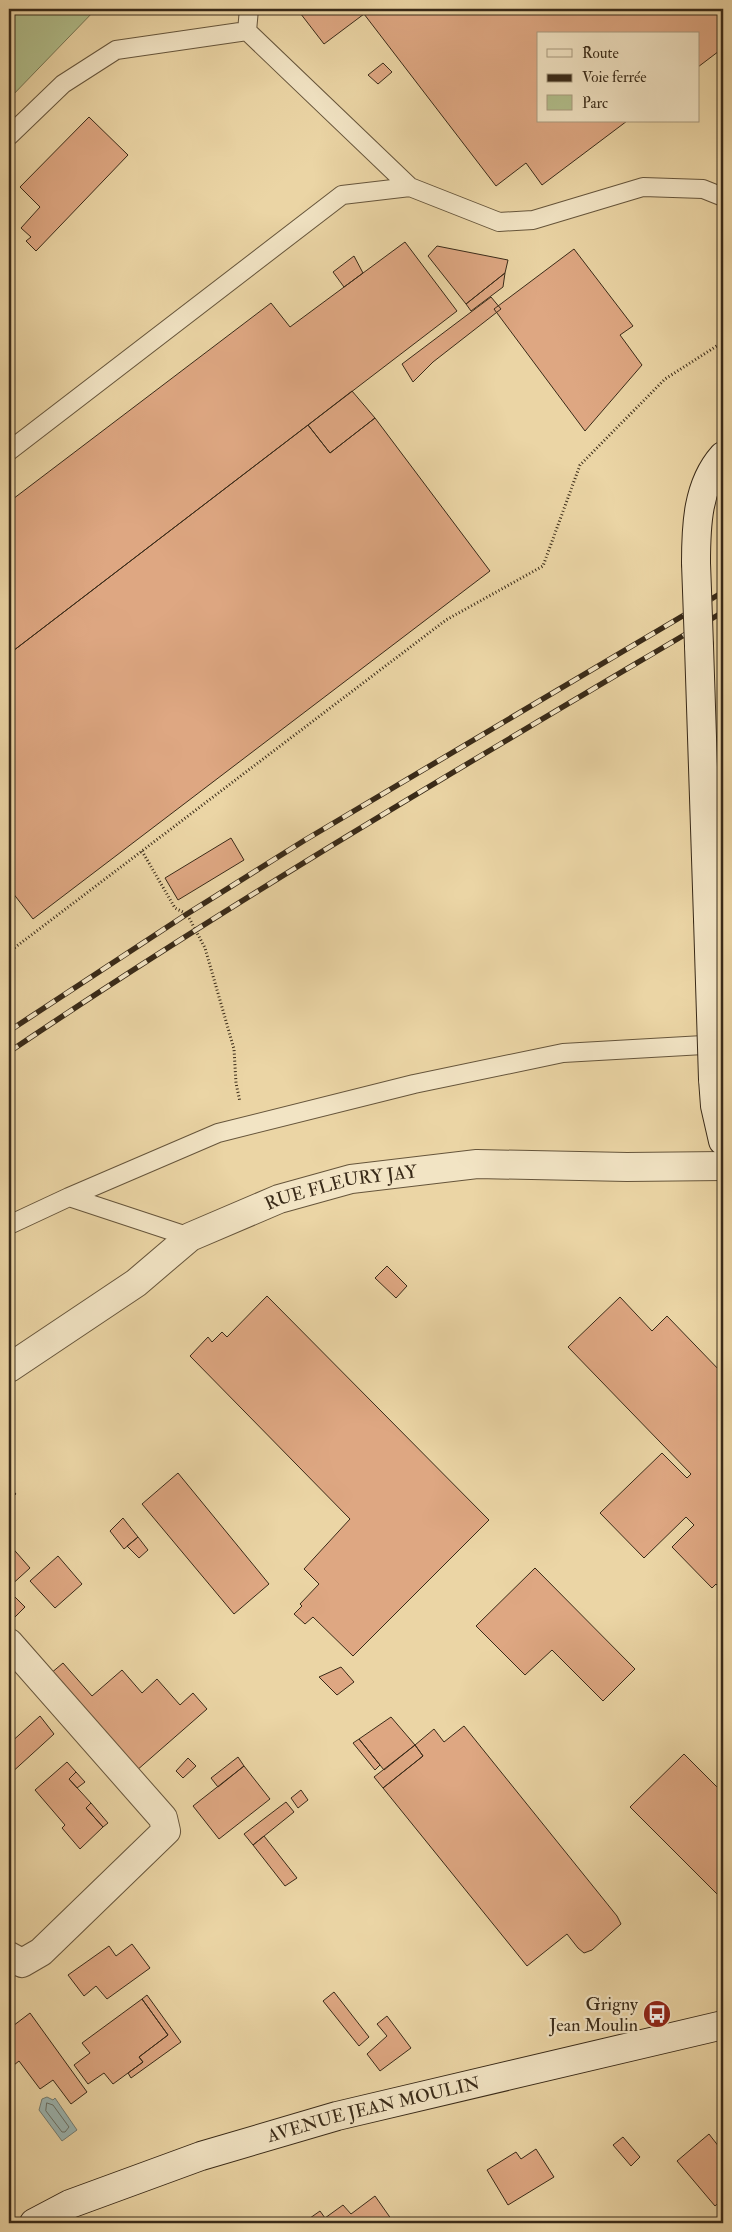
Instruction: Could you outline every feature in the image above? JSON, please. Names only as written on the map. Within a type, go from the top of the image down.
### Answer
[{"type":"street","points":[[723,456],[708,480],[701,500],[696,525],[713,1079],[715,1106],[723,1141]]},
{"type":"street","name":"RUE FLEURY JAY","points":[[9,1368],[136,1283],[190,1237],[278,1199],[351,1179],[477,1164],[627,1167],[723,1166]]},
{"type":"street","points":[[9,1643],[163,1818],[166,1831],[41,1952],[22,1963],[9,1956]]},
{"type":"street","name":"AVENUE JEAN MOULIN","points":[[34,2223],[70,2204],[201,2156],[337,2116],[723,2025]]},
{"type":"lane","points":[[247,31],[249,9]]},
{"type":"lane","points":[[9,136],[63,84],[116,50],[247,31]]},
{"type":"lane","points":[[247,31],[410,187],[499,222],[533,220],[643,187],[703,189],[723,197]]},
{"type":"lane","points":[[9,451],[342,195],[410,187]]},
{"type":"lane","points":[[9,1225],[218,1133],[245,1126],[414,1084],[563,1053],[723,1044]]},
{"type":"lane","points":[[69,1197],[190,1237]]},
{"type":"path","points":[[9,952],[446,620],[543,566],[580,464],[665,379],[723,342]]},
{"type":"path","points":[[142,851],[174,908],[186,914],[205,948],[234,1048],[236,1082],[245,1126]]},
{"type":"green space","points":[[9,9],[96,9],[9,99]]},
{"type":"water","points":[[47,2097],[53,2100],[55,2098],[77,2130],[62,2141],[39,2110],[42,2099]]},
{"type":"building","points":[[297,9],[723,9],[723,48],[700,65],[700,32],[537,32],[537,122],[626,122],[542,185],[526,163],[496,186],[364,14],[324,44]]},
{"type":"building","points":[[383,63],[392,72],[378,84],[368,75]]},
{"type":"building","points":[[89,117],[128,155],[36,251],[26,241],[31,237],[21,228],[40,207],[20,187]]},
{"type":"building","points":[[405,242],[457,311],[9,654],[9,502],[271,303],[290,327]]},
{"type":"building","points":[[437,246],[508,260],[505,273],[466,304],[428,256]]},
{"type":"building","points":[[574,249],[633,326],[620,335],[642,365],[585,431],[494,309]]},
{"type":"building","points":[[354,256],[363,273],[344,287],[333,272]]},
{"type":"building","points":[[505,273],[503,287],[471,311],[466,304]]},
{"type":"building","points":[[491,297],[501,309],[433,362],[413,382],[402,364]]},
{"type":"building","points":[[352,391],[375,418],[330,453],[308,425]]},
{"type":"building","points":[[375,418],[490,571],[33,919],[9,888],[9,654],[308,425],[330,453]]},
{"type":"building","points":[[231,838],[244,860],[178,900],[165,878]]},
{"type":"building","points":[[387,1266],[407,1286],[396,1298],[375,1278]]},
{"type":"building","points":[[267,1296],[489,1520],[353,1656],[313,1617],[305,1624],[294,1614],[302,1606],[300,1604],[319,1584],[304,1569],[350,1519],[190,1356],[208,1337],[212,1342],[222,1332],[227,1337]]},
{"type":"building","points":[[620,1297],[652,1331],[667,1316],[723,1374],[723,1592],[716,1584],[712,1588],[672,1547],[694,1525],[686,1517],[644,1558],[600,1513],[662,1453],[687,1478],[691,1474],[568,1347]]},
{"type":"building","points":[[178,1473],[269,1584],[234,1614],[142,1504]]},
{"type":"building","points":[[9,1486],[16,1494],[9,1499]]},
{"type":"building","points":[[123,1518],[138,1537],[124,1549],[110,1531]]},
{"type":"building","points":[[138,1537],[148,1550],[139,1558],[127,1546]]},
{"type":"building","points":[[9,1544],[30,1568],[9,1587]]},
{"type":"building","points":[[58,1556],[82,1584],[55,1608],[30,1581]]},
{"type":"building","points":[[535,1568],[635,1669],[603,1701],[552,1650],[525,1675],[476,1626]]},
{"type":"building","points":[[14,1596],[25,1607],[9,1623],[9,1601]]},
{"type":"building","points":[[63,1663],[92,1696],[122,1670],[142,1693],[157,1679],[180,1705],[193,1693],[207,1709],[136,1771],[50,1674]]},
{"type":"building","points":[[341,1667],[354,1682],[337,1695],[319,1677]]},
{"type":"building","points":[[40,1716],[54,1734],[9,1775],[9,1744]]},
{"type":"building","points":[[391,1717],[415,1745],[384,1770],[359,1739]]},
{"type":"building","points":[[464,1726],[617,1916],[621,1924],[592,1950],[584,1953],[567,1934],[527,1966],[383,1788],[423,1756],[415,1745],[434,1729],[444,1742]]},
{"type":"building","points":[[359,1739],[380,1765],[375,1770],[353,1743]]},
{"type":"building","points":[[415,1745],[423,1756],[383,1788],[374,1777]]},
{"type":"building","points":[[684,1754],[723,1793],[723,1900],[630,1807]]},
{"type":"building","points":[[238,1757],[244,1766],[218,1787],[211,1778]]},
{"type":"building","points":[[188,1758],[196,1766],[183,1778],[176,1771]]},
{"type":"building","points":[[67,1762],[76,1772],[69,1779],[91,1803],[86,1808],[103,1827],[80,1849],[62,1828],[65,1825],[35,1790]]},
{"type":"building","points":[[244,1766],[270,1799],[219,1839],[193,1806]]},
{"type":"building","points":[[76,1772],[85,1782],[77,1788],[69,1779]]},
{"type":"building","points":[[301,1790],[308,1800],[298,1808],[291,1798]]},
{"type":"building","points":[[286,1802],[294,1812],[253,1845],[244,1834]]},
{"type":"building","points":[[91,1803],[108,1823],[103,1827],[86,1808]]},
{"type":"building","points":[[264,1836],[297,1878],[285,1886],[253,1845]]},
{"type":"building","points":[[132,1944],[150,1968],[107,1999],[96,1986],[84,1996],[68,1975],[109,1946],[116,1956]]},
{"type":"building","points":[[334,1992],[369,2037],[359,2046],[323,2001]]},
{"type":"building","points":[[147,1995],[181,2042],[131,2078],[128,2073],[143,2062],[139,2057],[168,2035],[142,1999]]},
{"type":"building","points":[[142,1999],[168,2035],[139,2057],[143,2062],[113,2084],[104,2073],[88,2084],[74,2065],[90,2053],[82,2043]]},
{"type":"building","points":[[30,2013],[87,2092],[71,2104],[53,2080],[40,2089],[19,2061],[9,2069],[9,2029]]},
{"type":"building","points":[[387,2016],[411,2048],[380,2071],[367,2054],[387,2036],[377,2024]]},
{"type":"building","points":[[709,2134],[723,2152],[723,2199],[715,2206],[677,2161]]},
{"type":"building","points":[[623,2137],[640,2157],[631,2166],[613,2145]]},
{"type":"building","points":[[536,2149],[554,2177],[508,2205],[487,2170],[516,2152],[521,2159]]},
{"type":"building","points":[[375,2196],[394,2223],[303,2223],[320,2211],[325,2218],[343,2205],[351,2214]]},
{"type":"railway","points":[[9,1031],[187,914],[305,840],[723,592]]},
{"type":"railway","points":[[9,1052],[273,881],[723,612]]},
{"type":"place","name":"Grigny Jean Moulin","points":[[657,2014]]}]
